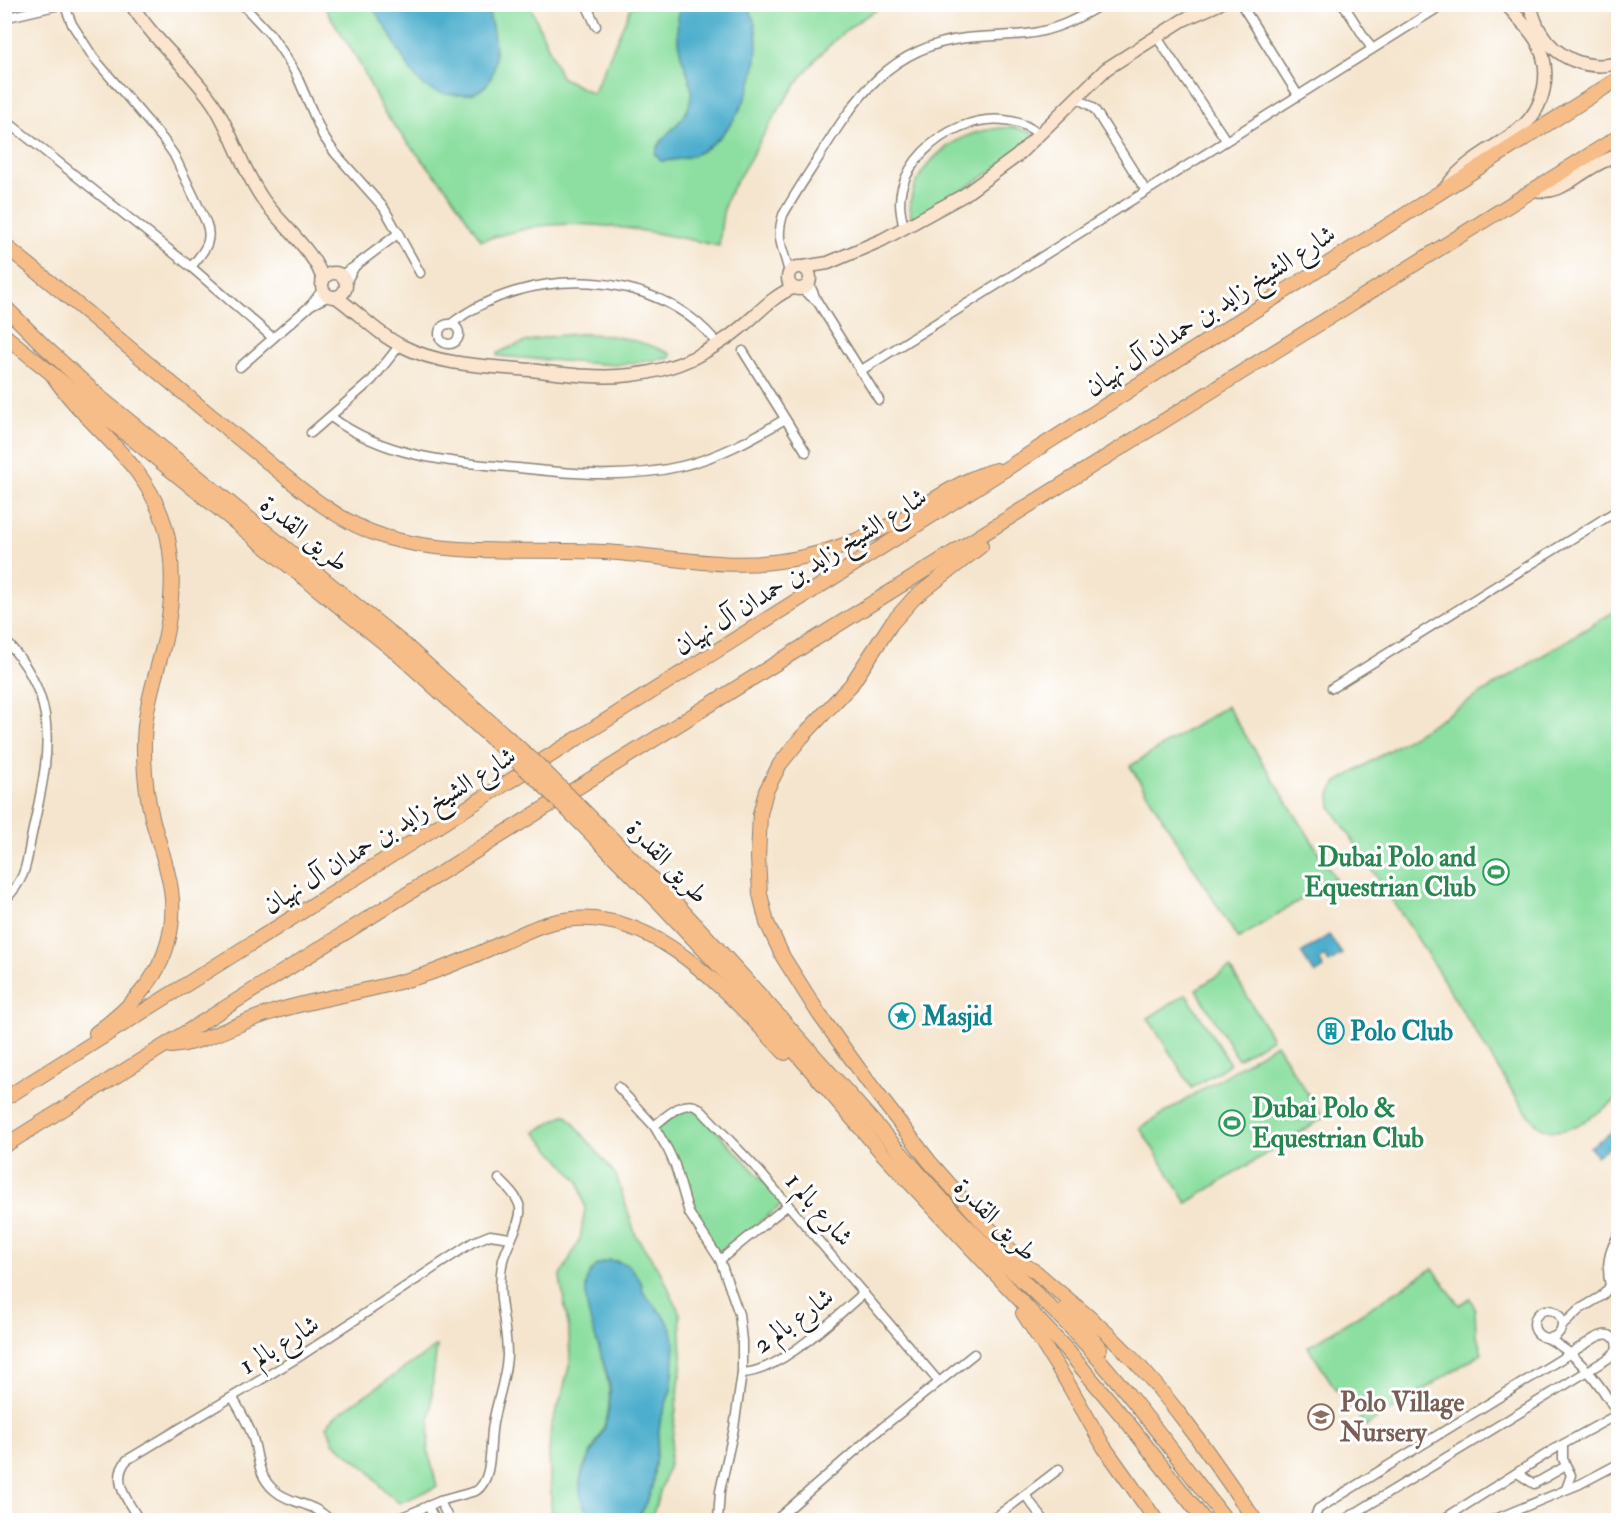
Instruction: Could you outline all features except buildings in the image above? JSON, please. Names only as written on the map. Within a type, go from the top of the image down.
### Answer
[{"type":"main road","name":"شارع الشيخ زايد بن حمدان آل نهيان","points":[[4,1099],[1010,467],[1618,79]]},
{"type":"main road","points":[[4,1146],[1618,137]]},
{"type":"main road","points":[[4,245],[320,503],[357,526],[400,541],[488,550],[615,553],[709,564],[764,563],[803,557],[862,538],[903,518],[966,480],[1010,467]]},
{"type":"main road","name":"طريق القدرة","points":[[4,306],[102,399],[402,650],[662,897],[791,1027],[964,1223],[1072,1329],[1144,1415],[1226,1521]]},
{"type":"main road","name":"طريق القدرة","points":[[4,335],[402,650]]},
{"type":"main road","points":[[37,1080],[120,1015],[146,985],[165,954],[171,930],[173,905],[168,869],[149,801],[144,749],[148,698],[165,638],[170,609],[171,567],[165,526],[134,467],[113,442],[77,408],[52,374]]},
{"type":"main road","name":"طريق القدرة","points":[[1015,515],[990,539],[914,598],[891,624],[860,674],[787,754],[766,791],[763,801],[759,825],[759,894],[767,923],[783,957],[819,1014],[929,1161],[979,1218],[1026,1266],[1036,1272],[1128,1353],[1191,1431],[1255,1521]]},
{"type":"main road","name":"طريق القدرة","points":[[662,897],[882,1154],[1066,1349],[1204,1521]]},
{"type":"main road","points":[[166,1046],[202,1040],[248,1020],[291,1007],[367,992],[409,980],[456,963],[549,923],[573,919],[596,919],[620,924],[647,935],[692,962],[718,984],[802,1070],[832,1095]]},
{"type":"main road","points":[[1026,1266],[1091,1337],[1129,1386],[1144,1415]]},
{"type":"main road","name":"طريق القدرة","points":[[1008,1289],[1067,1382],[1104,1447],[1156,1521]]},
{"type":"street","points":[[4,18],[64,4],[72,24],[93,57],[174,155],[206,222],[210,238],[208,246],[191,267]]},
{"type":"street","points":[[131,4],[155,39],[212,101],[238,156],[262,198],[368,323],[400,345],[444,361],[601,377],[632,375],[662,369],[692,358],[718,344],[799,278],[828,262],[904,229],[973,189],[1017,156],[1106,69],[1183,20],[1219,4]]},
{"type":"street","points":[[242,4],[285,54],[334,153],[384,208],[420,273]]},
{"type":"street","points":[[586,4],[596,27]]},
{"type":"street","points":[[879,400],[817,301],[781,251],[780,226],[788,206],[843,117],[875,81],[905,59],[944,42],[964,38],[1045,31],[1082,17],[1102,4]]},
{"type":"street","points":[[1241,4],[1298,95]]},
{"type":"street","points":[[1343,4],[1372,49]]},
{"type":"street","points":[[861,371],[1444,4]]},
{"type":"street","points":[[1445,189],[1458,172],[1473,159],[1524,125],[1537,108],[1543,95],[1545,75],[1541,50],[1533,35],[1506,4]]},
{"type":"street","points":[[1529,4],[1544,37],[1565,57],[1593,66],[1618,63]]},
{"type":"street","points":[[1156,36],[1226,140]]},
{"type":"street","points":[[1076,98],[1095,110],[1146,191]]},
{"type":"street","points":[[4,119],[191,267],[273,338]]},
{"type":"street","points":[[904,229],[900,199],[905,179],[918,159],[936,140],[971,123],[1001,119],[1019,122],[1040,135]]},
{"type":"street","points":[[1535,190],[1548,192],[1556,190],[1618,155]]},
{"type":"street","points":[[240,367],[311,305],[316,296],[335,285],[354,267],[399,233]]},
{"type":"street","points":[[451,324],[480,304],[513,291],[548,284],[590,283],[634,290],[669,303],[699,324],[718,344]]},
{"type":"street","points":[[311,433],[372,380],[400,345]]},
{"type":"street","points":[[743,351],[806,452]]},
{"type":"street","points":[[331,417],[346,429],[370,441],[420,457],[461,463],[595,474],[645,472],[682,466],[733,448],[785,419]]},
{"type":"street","points":[[1332,687],[1618,510]]},
{"type":"street","points":[[4,639],[28,670],[38,692],[45,715],[46,738],[45,762],[23,874],[15,889],[4,901]]},
{"type":"street","points":[[618,1087],[654,1126],[675,1166],[693,1222],[720,1260],[739,1314],[743,1351],[742,1373],[734,1428],[720,1491],[718,1521]]},
{"type":"street","name":"شارع بالم 1","points":[[654,1126],[683,1106],[695,1106],[760,1172],[939,1382]]},
{"type":"street","points":[[395,1521],[440,1501],[476,1491],[482,1488],[488,1477],[493,1421],[506,1366],[506,1345],[499,1299],[500,1286],[503,1261],[519,1219],[520,1206],[499,1179]]},
{"type":"street","points":[[720,1260],[788,1205]]},
{"type":"street","name":"شارع بالم 1","points":[[139,1521],[120,1484],[119,1477],[123,1465],[133,1456],[233,1398],[371,1311],[473,1242],[490,1235],[510,1238]]},
{"type":"street","points":[[1610,1286],[1608,1262],[1618,1236]]},
{"type":"street","points":[[1547,1338],[1560,1329],[1580,1309],[1597,1300],[1618,1276]]},
{"type":"street","name":"شارع بالم 2","points":[[742,1373],[763,1369],[784,1358],[864,1293]]},
{"type":"street","points":[[1442,1521],[1549,1452],[1618,1415],[1609,1398],[1570,1353],[1537,1332],[1535,1320],[1540,1313],[1580,1309]]},
{"type":"street","points":[[1553,1311],[1560,1317],[1560,1329],[1570,1353]]},
{"type":"street","points":[[1314,1521],[1318,1509],[1570,1353],[1601,1335],[1614,1337],[1618,1345],[1615,1354],[1344,1521]]},
{"type":"street","points":[[776,1521],[865,1442],[974,1354]]},
{"type":"street","points":[[233,1398],[252,1434],[258,1464],[269,1485],[282,1495],[312,1506],[330,1521]]},
{"type":"street","points":[[1563,1444],[1564,1462],[1571,1475],[1586,1480]]},
{"type":"street","points":[[1549,1452],[1564,1462]]},
{"type":"street","points":[[1517,1473],[1534,1484],[1564,1462]]},
{"type":"street","points":[[1499,1520],[1522,1507],[1618,1464]]},
{"type":"street","points":[[992,1521],[1059,1469]]},
{"type":"street","points":[[1566,1489],[1571,1475]]},
{"type":"street","points":[[1025,1495],[1044,1521]]},
{"type":"street","points":[[440,1501],[449,1521]]},
{"type":"street","points":[[428,1506],[435,1521]]},
{"type":"street","points":[[1518,1521],[1522,1507]]},
{"type":"green space","points":[[323,5],[530,5],[561,77],[593,94],[632,5],[886,5],[863,18],[824,50],[792,90],[728,195],[723,212],[719,246],[635,230],[571,224],[532,227],[481,240],[448,190],[383,111],[358,60]]},
{"type":"green space","points":[[1012,127],[1032,132],[1034,138],[1010,159],[919,219],[911,216],[914,189],[920,176],[938,154],[962,138],[975,133]]},
{"type":"green space","points":[[582,334],[628,339],[671,354],[670,358],[615,365],[497,356],[498,353],[508,348],[529,341]]},
{"type":"green space","name":"Dubai Polo and Equestrian Club","points":[[1618,609],[1618,1099],[1569,1129],[1548,1130],[1535,1122],[1517,1099],[1416,936],[1331,807],[1330,794],[1336,783]]},
{"type":"green space","points":[[1227,706],[1335,878],[1238,939],[1130,766]]},
{"type":"green space","points":[[1230,968],[1272,1038],[1238,1059],[1196,989]]},
{"type":"green space","points":[[1186,994],[1230,1064],[1192,1088],[1148,1018]]},
{"type":"green space","name":"Dubai Polo & Equestrian Club","points":[[1276,1044],[1323,1118],[1187,1203],[1140,1128]]},
{"type":"green space","points":[[696,1109],[784,1203],[718,1255],[700,1229],[656,1128],[682,1110]]},
{"type":"green space","points":[[566,1114],[616,1175],[636,1236],[662,1274],[680,1314],[682,1360],[669,1464],[651,1520],[636,1520],[639,1519],[652,1488],[660,1422],[672,1386],[651,1302],[643,1292],[641,1282],[618,1261],[613,1261],[605,1262],[589,1275],[609,1399],[604,1427],[580,1479],[584,1505],[596,1520],[552,1520],[549,1453],[551,1426],[570,1362],[569,1331],[560,1277],[580,1239],[585,1209],[579,1182],[535,1132]]},
{"type":"green space","points":[[1433,1268],[1459,1305],[1470,1298],[1475,1309],[1476,1333],[1482,1353],[1366,1426],[1331,1382],[1308,1347]]},
{"type":"green space","points":[[437,1346],[428,1450],[437,1487],[399,1503],[384,1490],[369,1471],[333,1442],[327,1426],[339,1413]]},
{"type":"water","points":[[370,5],[487,5],[495,48],[492,76],[485,86],[474,93],[447,94],[428,88],[410,70]]},
{"type":"water","points":[[682,5],[748,5],[757,42],[756,63],[743,103],[733,121],[720,137],[695,154],[661,161],[655,154],[658,146],[685,114],[691,96],[690,80],[681,56],[678,37],[678,16]]},
{"type":"water","points":[[1329,935],[1342,954],[1329,963],[1325,956],[1319,960],[1324,968],[1315,974],[1301,953]]},
{"type":"water","points":[[1613,1131],[1618,1140],[1596,1156],[1590,1147]]},
{"type":"water","points":[[609,1260],[627,1264],[635,1273],[641,1282],[643,1292],[666,1319],[672,1331],[675,1346],[672,1386],[660,1422],[652,1488],[636,1520],[608,1522],[595,1520],[587,1512],[582,1501],[580,1480],[605,1425],[608,1412],[610,1389],[608,1376],[591,1325],[586,1291],[588,1277],[596,1266]]},
{"type":"place","name":"Dubai Polo and Equestrian Club","points":[[1496,872]]},
{"type":"place","name":"Masjid","points":[[902,1016]]},
{"type":"place","name":"Polo Club","points":[[1331,1031]]},
{"type":"place","name":"Dubai Polo & Equestrian Club","points":[[1232,1123]]},
{"type":"place","name":"Polo Village Nursery","points":[[1321,1417]]}]
